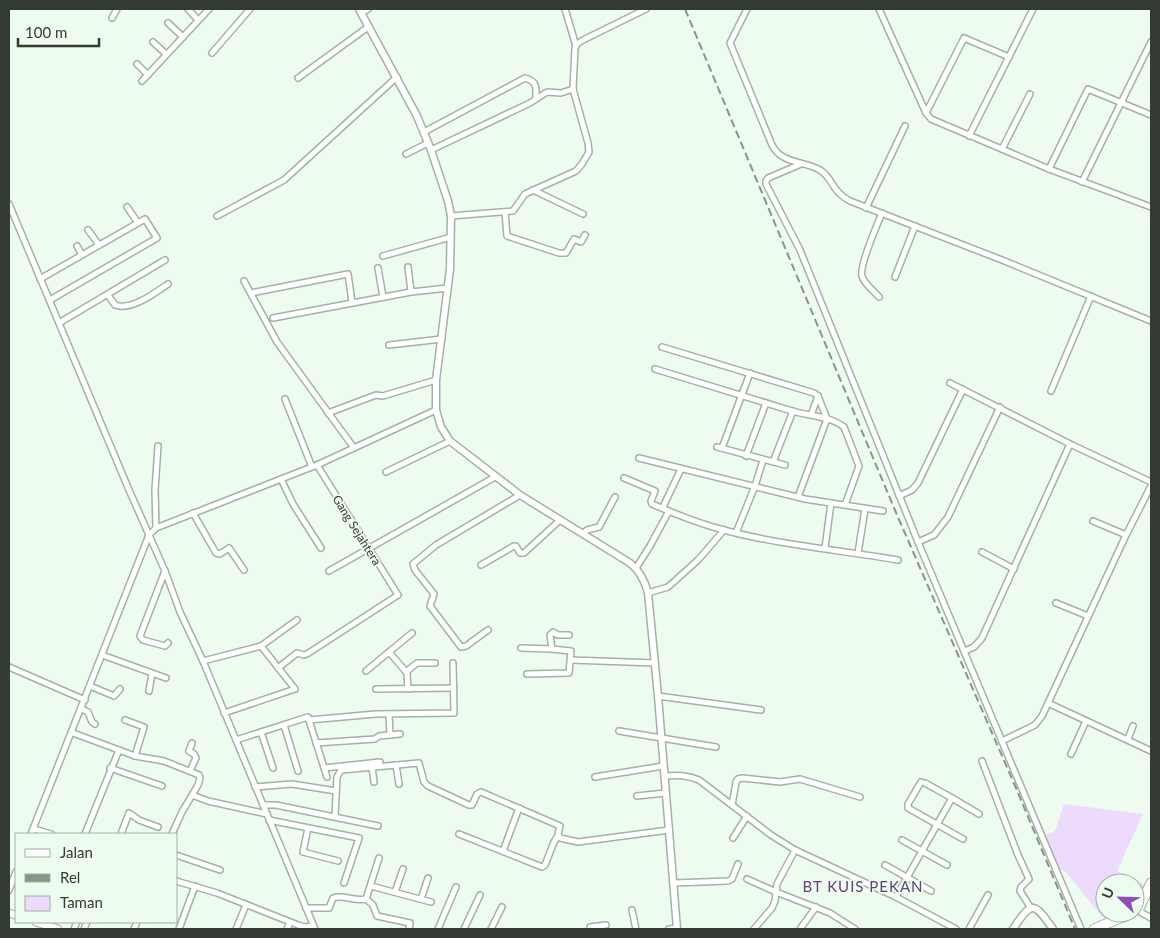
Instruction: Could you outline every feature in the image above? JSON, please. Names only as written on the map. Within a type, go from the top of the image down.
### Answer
[{"type":"highway","points":[[1094,929],[1107,923]]},
{"type":"main road","points":[[51,924],[58,929]]},
{"type":"street","points":[[112,18],[117,9]]},
{"type":"street","points":[[188,9],[198,20]]},
{"type":"street","points":[[142,81],[209,9]]},
{"type":"street","points":[[212,53],[250,9]]},
{"type":"street","points":[[368,9],[360,11],[417,116],[443,185],[451,216],[452,249],[436,380],[436,410],[441,427],[450,441],[495,477],[520,495],[636,568],[646,583],[655,663],[674,883],[676,928],[669,929]]},
{"type":"street","points":[[451,216],[514,210],[521,198],[533,190],[576,171],[589,152],[573,89],[576,46],[565,9]]},
{"type":"street","points":[[576,46],[583,40],[646,9]]},
{"type":"street","points":[[747,9],[731,40],[731,47],[776,153],[819,170],[826,175],[835,191],[843,198],[1151,321]]},
{"type":"street","points":[[879,9],[926,113],[931,119],[1049,169],[1151,207]]},
{"type":"street","points":[[969,136],[1034,9]]},
{"type":"street","points":[[168,23],[183,37]]},
{"type":"street","points":[[298,78],[368,26]]},
{"type":"street","points":[[926,113],[964,38],[1009,57]]},
{"type":"street","points":[[153,42],[166,54]]},
{"type":"street","points":[[1082,182],[1151,42]]},
{"type":"street","points":[[137,64],[148,75]]},
{"type":"street","points":[[217,216],[284,180],[397,77]]},
{"type":"street","points":[[424,132],[525,78],[532,80],[535,85],[536,99]]},
{"type":"street","points":[[431,150],[530,103],[546,92],[561,93],[573,89]]},
{"type":"street","points":[[1049,169],[1088,89],[1151,115]]},
{"type":"street","points":[[1002,149],[1030,94]]},
{"type":"street","points":[[866,208],[905,126]]},
{"type":"street","points":[[406,154],[428,143]]},
{"type":"street","points":[[801,164],[768,178],[766,184],[800,250],[918,542],[1081,929]]},
{"type":"street","points":[[533,190],[583,214]]},
{"type":"street","points":[[9,204],[314,928],[290,922],[195,886],[178,882]]},
{"type":"street","points":[[127,206],[138,223]]},
{"type":"street","points":[[505,212],[507,236],[559,253],[566,253],[574,240],[581,242],[585,234]]},
{"type":"street","points":[[862,287],[866,258],[882,213]]},
{"type":"street","points":[[879,297],[863,279],[861,274],[863,263],[882,213]]},
{"type":"street","points":[[40,278],[145,219],[157,238],[50,300]]},
{"type":"street","points":[[895,277],[915,226]]},
{"type":"street","points":[[88,230],[99,245]]},
{"type":"street","points":[[383,256],[451,238]]},
{"type":"street","points":[[77,246],[82,255]]},
{"type":"street","points":[[59,323],[165,260]]},
{"type":"street","points":[[408,266],[411,292]]},
{"type":"street","points":[[378,268],[383,298]]},
{"type":"street","points":[[251,293],[348,274],[352,302]]},
{"type":"street","points":[[244,281],[277,342],[354,448]]},
{"type":"street","points":[[108,295],[115,305],[125,306],[146,299],[168,284]]},
{"type":"street","points":[[273,318],[352,302],[448,288]]},
{"type":"street","points":[[1052,391],[1091,296]]},
{"type":"street","points":[[389,345],[442,339]]},
{"type":"street","points":[[662,347],[814,393],[818,396],[827,419],[798,497]]},
{"type":"street","points":[[655,369],[793,411],[827,419],[844,427],[858,464],[845,505]]},
{"type":"street","points":[[750,373],[719,448],[784,465]]},
{"type":"street","points":[[328,413],[376,395],[384,396],[436,380]]},
{"type":"street","points":[[950,383],[1151,484],[1048,704],[1035,725],[1002,741]]},
{"type":"street","points":[[899,496],[912,490],[918,483],[963,389]]},
{"type":"street","points":[[811,415],[818,396]]},
{"type":"street","name":"Gang Sejahtera","points":[[278,668],[297,653],[307,654],[398,595],[314,466],[285,399]]},
{"type":"street","points":[[746,456],[766,403]]},
{"type":"street","points":[[918,542],[934,535],[948,517],[1000,407]]},
{"type":"street","points":[[33,831],[149,535],[156,528],[314,466],[436,410]]},
{"type":"street","points":[[773,462],[793,411]]},
{"type":"street","points":[[386,472],[450,441]]},
{"type":"street","points":[[965,651],[974,647],[982,638],[1070,444]]},
{"type":"street","points":[[156,528],[155,490],[158,446]]},
{"type":"street","points":[[639,458],[798,497],[883,511]]},
{"type":"street","points":[[736,532],[755,486],[763,460]]},
{"type":"street","points":[[663,507],[681,469]]},
{"type":"street","points":[[329,571],[495,477]]},
{"type":"street","points":[[624,478],[654,490],[655,493],[651,503],[724,530],[898,560]]},
{"type":"street","points":[[280,479],[293,504],[321,548]]},
{"type":"street","points":[[488,630],[461,648],[430,606],[434,594],[415,570],[413,564],[436,545],[520,495]]},
{"type":"street","points":[[583,534],[587,530],[599,527],[614,497]]},
{"type":"street","points":[[825,548],[831,503]]},
{"type":"street","points":[[858,553],[865,509]]},
{"type":"street","points":[[636,568],[669,511]]},
{"type":"street","points":[[193,513],[216,553],[220,554],[229,548],[244,570]]},
{"type":"street","points":[[481,565],[514,546],[516,546],[520,553],[524,553],[560,520]]},
{"type":"street","points":[[1093,522],[1126,535]]},
{"type":"street","points":[[648,593],[668,587],[698,560],[724,530]]},
{"type":"street","points":[[982,552],[1014,568]]},
{"type":"street","points":[[165,571],[140,636],[143,640],[165,646],[168,643]]},
{"type":"street","points":[[1056,603],[1088,616]]},
{"type":"street","points":[[203,661],[260,646],[297,620]]},
{"type":"street","points":[[552,649],[551,632],[555,632],[558,635],[569,635]]},
{"type":"street","points":[[366,671],[412,633]]},
{"type":"street","points":[[224,713],[294,691],[295,688],[260,646]]},
{"type":"street","points":[[521,648],[570,650],[569,673],[527,674]]},
{"type":"street","points":[[389,652],[406,672],[408,689]]},
{"type":"street","points":[[102,655],[166,678]]},
{"type":"street","points":[[571,660],[655,663]]},
{"type":"street","points":[[406,672],[417,663],[435,663]]},
{"type":"street","points":[[236,740],[308,717],[309,720],[390,714],[454,713],[453,663]]},
{"type":"street","points":[[9,667],[85,700]]},
{"type":"street","points":[[149,692],[152,674]]},
{"type":"street","points":[[90,686],[114,696],[120,689]]},
{"type":"street","points":[[376,690],[454,688]]},
{"type":"street","points":[[658,696],[760,710]]},
{"type":"street","points":[[1048,704],[1151,751]]},
{"type":"street","points":[[82,709],[91,715],[92,721],[95,724]]},
{"type":"street","points":[[390,714],[390,735]]},
{"type":"street","points":[[125,720],[144,727],[135,756]]},
{"type":"street","points":[[309,720],[327,777]]},
{"type":"street","points":[[1071,754],[1086,721]]},
{"type":"street","points":[[284,725],[298,771]]},
{"type":"street","points":[[1128,739],[1133,726]]},
{"type":"street","points":[[619,731],[716,747]]},
{"type":"street","points":[[73,732],[135,756],[164,762],[200,776],[198,785],[172,833]]},
{"type":"street","points":[[261,732],[273,768]]},
{"type":"street","points":[[316,743],[375,739],[379,736],[400,734]]},
{"type":"street","points":[[190,771],[196,758],[189,751],[192,743]]},
{"type":"street","points":[[85,833],[110,768],[119,750]]},
{"type":"street","points":[[982,760],[1029,879],[1021,887],[1020,891],[1031,908],[1039,910],[1053,929]]},
{"type":"street","points":[[324,768],[380,762]]},
{"type":"street","points":[[335,816],[337,777],[341,770],[419,762],[425,784],[466,805],[472,805],[478,792],[560,826],[558,836],[545,866],[542,867],[459,834]]},
{"type":"street","points":[[396,765],[399,784]]},
{"type":"street","points":[[595,777],[663,766]]},
{"type":"street","points":[[372,767],[374,782]]},
{"type":"street","points":[[110,768],[162,786]]},
{"type":"street","points":[[664,776],[680,775],[692,777],[704,783],[795,850],[896,897],[956,929]]},
{"type":"street","points":[[732,805],[736,782],[742,778],[780,782],[800,779],[860,798]]},
{"type":"street","points":[[963,839],[910,810],[908,806],[923,783],[979,814]]},
{"type":"street","points":[[255,787],[292,784],[336,792]]},
{"type":"street","points":[[637,796],[665,793]]},
{"type":"street","points":[[192,795],[308,828],[359,838],[344,883]]},
{"type":"street","points":[[896,897],[952,798]]},
{"type":"street","points":[[263,805],[276,804],[378,826]]},
{"type":"street","points":[[503,851],[519,808]]},
{"type":"street","points":[[121,833],[129,813],[139,820],[158,827]]},
{"type":"street","points":[[733,838],[747,816]]},
{"type":"street","points":[[308,828],[303,852],[338,861]]},
{"type":"street","points":[[558,836],[578,842],[668,830]]},
{"type":"street","points":[[902,840],[948,865]]},
{"type":"street","points":[[754,929],[772,908],[781,876],[795,850]]},
{"type":"street","points":[[178,856],[220,870]]},
{"type":"street","points":[[366,899],[379,858]]},
{"type":"street","points":[[674,883],[728,882],[732,879],[738,864]]},
{"type":"street","points":[[885,865],[931,891]]},
{"type":"street","points":[[394,892],[403,869]]},
{"type":"street","points":[[9,890],[15,875]]},
{"type":"street","points":[[421,899],[428,878]]},
{"type":"street","points":[[748,879],[830,913],[855,929]]},
{"type":"street","points":[[179,929],[195,886]]},
{"type":"street","points":[[371,886],[431,902]]},
{"type":"street","points":[[438,929],[456,886]]},
{"type":"street","points":[[464,929],[480,895]]},
{"type":"street","points":[[969,929],[988,895]]},
{"type":"street","points":[[306,908],[329,908],[332,898],[338,896],[358,900],[366,899],[374,905],[377,916],[410,923],[408,929]]},
{"type":"street","points":[[236,929],[246,905]]},
{"type":"street","points":[[492,929],[502,907]]},
{"type":"street","points":[[800,929],[816,907]]},
{"type":"street","points":[[1013,929],[1024,912],[1031,908]]},
{"type":"street","points":[[632,910],[636,929]]},
{"type":"street","points":[[287,929],[290,922]]},
{"type":"street","points":[[590,929],[593,926],[606,925]]},
{"type":"green space","points":[[1064,804],[1143,814],[1117,871],[1121,873],[1095,873],[1095,908],[1065,871],[1058,869],[1044,836],[1055,831]]},
{"type":"railway","points":[[685,9],[897,515],[1075,929]]},
{"type":"district","name":"BT KUIS PEKAN","points":[[863,886]]}]
